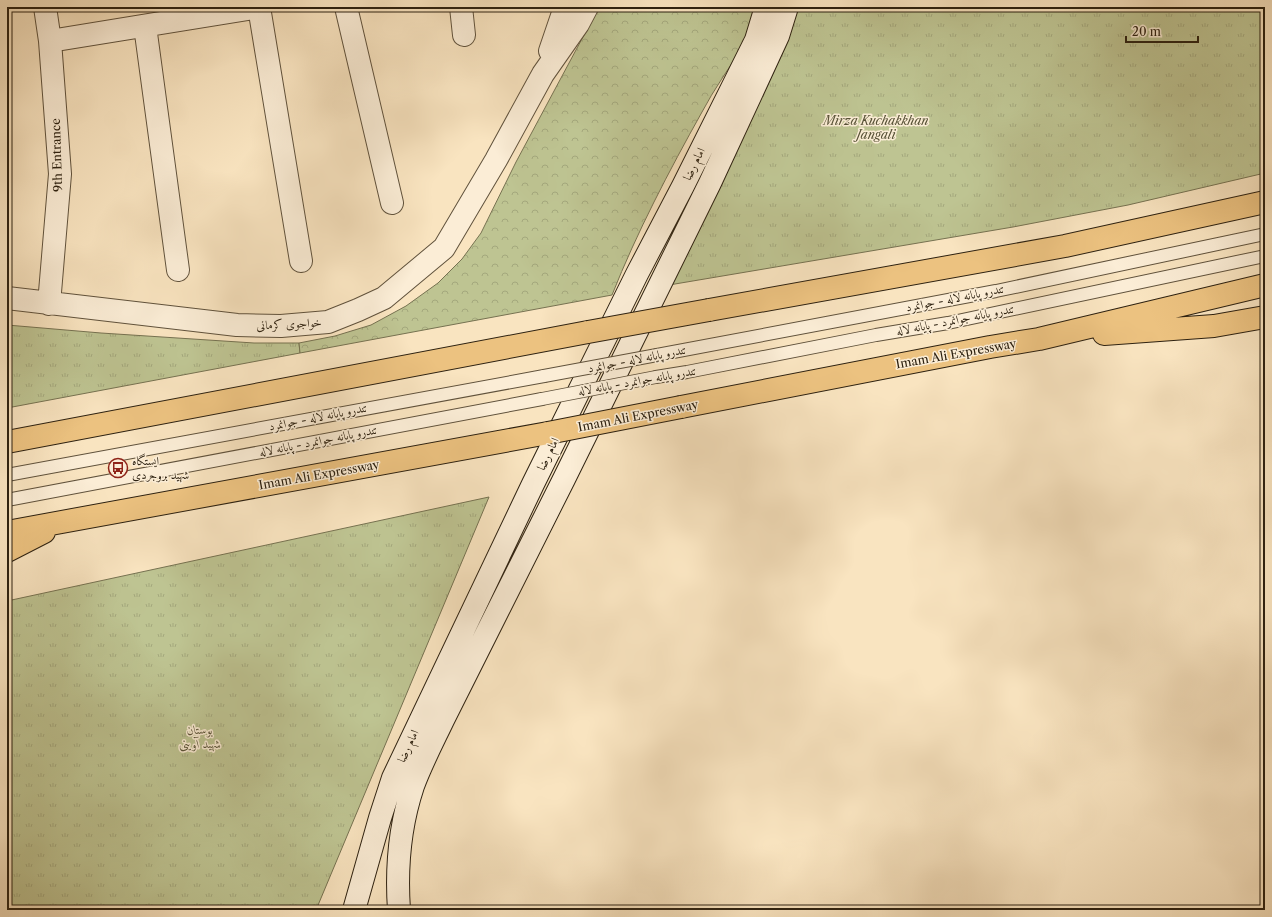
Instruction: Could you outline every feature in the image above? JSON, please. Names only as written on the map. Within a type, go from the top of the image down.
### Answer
[{"type":"highway","points":[[7,442],[588,332],[1065,246],[1265,202]]},
{"type":"highway","name":"Imam Ali Expressway","points":[[7,532],[548,433],[974,350],[1039,339],[1265,285]]},
{"type":"highway","points":[[1039,339],[1214,326],[1265,317]]},
{"type":"highway","points":[[7,551],[64,522]]},
{"type":"street","name":"9th Entrance","points":[[45,7],[50,41],[60,174],[49,304]]},
{"type":"street","points":[[50,41],[259,7],[300,261]]},
{"type":"street","points":[[346,7],[392,203]]},
{"type":"street","points":[[461,7],[464,35]]},
{"type":"street","points":[[543,74],[565,7]]},
{"type":"street","points":[[543,74],[578,24],[587,7]]},
{"type":"street","name":"امام رضا","points":[[354,910],[393,778],[540,470],[637,274],[756,40],[766,7]]},
{"type":"street","name":"امام رضا","points":[[399,910],[398,865],[401,834],[413,786],[425,757],[706,190],[778,36],[786,7]]},
{"type":"street","points":[[145,26],[178,270]]},
{"type":"street","name":"خواجوی کرمانی","points":[[7,298],[237,325],[281,326],[328,322],[384,298],[444,248],[496,160],[543,74]]},
{"type":"lane","name":"تندرو پایانه لاله - جوانمرد","points":[[7,475],[996,291],[1265,234]]},
{"type":"lane","name":"تندرو پایانه جوانمرد - پایانه لاله","points":[[7,500],[876,335],[948,324],[1265,256]]},
{"type":"green space","points":[[599,7],[757,7],[742,47],[707,104],[666,179],[632,248],[612,295],[300,353],[299,343],[335,336],[371,325],[406,306],[438,283],[462,259],[481,233],[516,162]]},
{"type":"green space","name":"Mirza Kuchakkhan Jangali","points":[[792,7],[1265,7],[1265,173],[1128,205],[1013,227],[669,285]]},
{"type":"green space","points":[[7,325],[254,343],[299,343],[300,353],[7,408]]},
{"type":"green space","name":"بوستان شهید آوینی","points":[[489,497],[316,910],[7,910],[7,601]]},
{"type":"place","name":"ایستگاه شهید بروجردی","points":[[118,468]]}]
